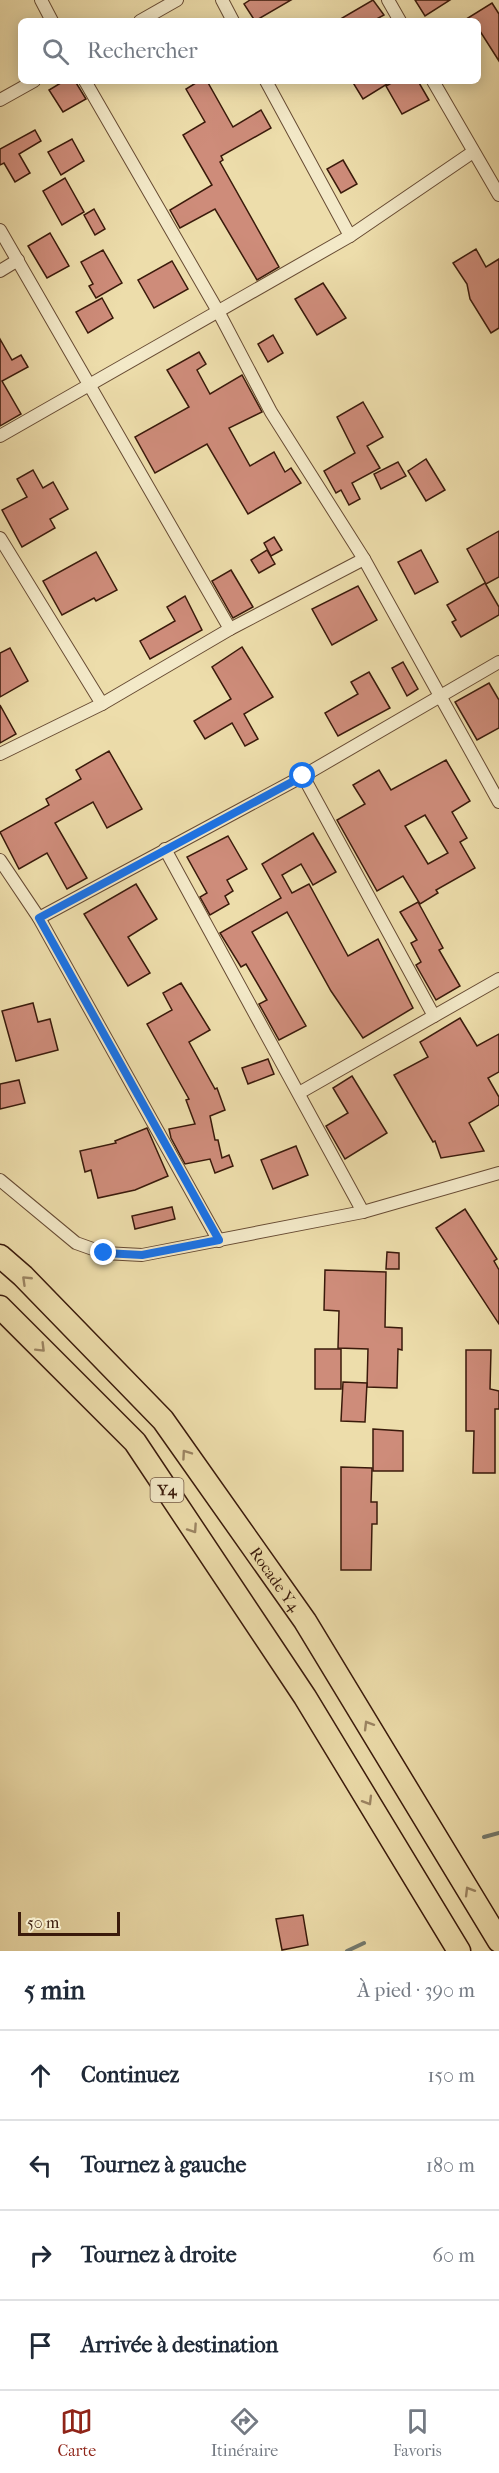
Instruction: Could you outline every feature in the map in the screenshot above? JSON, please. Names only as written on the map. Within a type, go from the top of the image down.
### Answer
[{"type":"highway","name":"Rocade Y4","points":[[0,1256],[23,1276],[163,1420],[305,1621],[499,1941]]},
{"type":"highway","name":"Y4","points":[[0,1307],[135,1442],[305,1697],[459,1951]]},
{"type":"street","points":[[41,0],[50,18]]},
{"type":"street","points":[[145,18],[177,0]]},
{"type":"street","points":[[222,0],[231,18]]},
{"type":"street","points":[[388,0],[398,18]]},
{"type":"street","points":[[0,100],[29,84]]},
{"type":"street","points":[[87,84],[219,313],[271,412],[364,559],[499,802]]},
{"type":"street","points":[[268,84],[350,236]]},
{"type":"street","points":[[436,84],[499,195]]},
{"type":"street","points":[[0,436],[219,313],[350,236],[473,152]]},
{"type":"street","points":[[0,230],[230,629]]},
{"type":"street","points":[[0,271],[18,261]]},
{"type":"street","points":[[0,538],[102,704]]},
{"type":"street","points":[[0,754],[102,704],[230,629],[364,559]]},
{"type":"street","points":[[39,918],[303,776],[499,662]]},
{"type":"street","points":[[303,776],[434,1016]]},
{"type":"street","points":[[165,849],[363,1212]]},
{"type":"street","points":[[0,860],[39,918],[219,1240]]},
{"type":"street","points":[[299,1094],[499,979]]},
{"type":"street","points":[[0,1180],[76,1243],[89,1249],[142,1255],[363,1212],[499,1173]]},
{"type":"building","points":[[250,0],[291,0],[260,18],[253,18],[244,4]]},
{"type":"building","points":[[373,0],[384,15],[378,18],[342,18]]},
{"type":"building","points":[[415,0],[450,0],[425,16]]},
{"type":"building","points":[[492,3],[499,14],[499,61],[481,33],[481,18],[468,18]]},
{"type":"building","points":[[59,84],[77,84],[86,99],[63,112],[49,90]]},
{"type":"building","points":[[194,84],[209,84],[233,127],[261,110],[271,128],[221,156],[223,160],[220,162],[279,267],[257,280],[215,209],[180,228],[170,210],[212,185],[183,135],[205,122],[186,89]]},
{"type":"building","points":[[354,84],[387,84],[363,99]]},
{"type":"building","points":[[420,84],[429,100],[402,114],[386,86]]},
{"type":"building","points":[[35,130],[41,141],[19,154],[30,173],[15,182],[4,163],[0,165],[0,149]]},
{"type":"building","points":[[72,139],[84,161],[61,175],[48,152]]},
{"type":"building","points":[[343,160],[357,184],[341,193],[327,169]]},
{"type":"building","points":[[65,178],[84,212],[62,225],[43,191]]},
{"type":"building","points":[[94,209],[105,229],[95,235],[84,215]]},
{"type":"building","points":[[50,233],[69,266],[47,278],[28,246]]},
{"type":"building","points":[[476,249],[486,267],[499,259],[499,328],[491,333],[470,299],[467,284],[453,263]]},
{"type":"building","points":[[103,250],[122,283],[96,298],[89,286],[93,284],[81,262]]},
{"type":"building","points":[[172,261],[188,289],[154,308],[138,280]]},
{"type":"building","points":[[323,283],[346,318],[317,335],[295,299]]},
{"type":"building","points":[[102,298],[113,318],[88,333],[76,312]]},
{"type":"building","points":[[273,335],[283,353],[268,362],[258,344]]},
{"type":"building","points":[[0,339],[12,360],[21,355],[28,367],[2,381],[21,414],[0,426]]},
{"type":"building","points":[[199,352],[206,364],[197,370],[210,394],[242,375],[262,412],[229,428],[250,466],[274,452],[285,472],[291,468],[301,483],[248,514],[207,444],[155,473],[135,437],[189,407],[167,370]]},
{"type":"building","points":[[363,402],[383,437],[367,446],[380,468],[352,483],[360,499],[349,505],[341,490],[336,493],[324,471],[355,453],[337,417]]},
{"type":"building","points":[[426,459],[445,490],[426,501],[408,471]]},
{"type":"building","points":[[398,462],[406,476],[381,489],[374,474]]},
{"type":"building","points":[[33,470],[43,488],[53,482],[68,509],[50,519],[55,528],[22,547],[2,510],[27,497],[17,479]]},
{"type":"building","points":[[499,531],[499,577],[486,584],[467,549]]},
{"type":"building","points":[[274,537],[282,550],[271,556],[264,543]]},
{"type":"building","points":[[267,550],[275,564],[259,573],[251,560]]},
{"type":"building","points":[[421,550],[438,582],[415,594],[398,562]]},
{"type":"building","points":[[96,552],[117,590],[96,601],[94,598],[62,615],[43,581]]},
{"type":"building","points":[[231,570],[253,607],[233,618],[212,581]]},
{"type":"building","points":[[485,583],[499,607],[499,615],[461,637],[452,622],[456,620],[447,605]]},
{"type":"building","points":[[358,586],[377,620],[332,645],[312,609]]},
{"type":"building","points":[[185,596],[202,630],[150,659],[140,641],[175,621],[167,607]]},
{"type":"building","points":[[242,647],[273,697],[244,714],[258,739],[245,746],[232,723],[205,739],[194,721],[231,699],[212,667]]},
{"type":"building","points":[[10,648],[28,681],[0,697],[0,653]]},
{"type":"building","points":[[403,662],[418,689],[407,696],[392,668]]},
{"type":"building","points":[[369,672],[390,708],[338,736],[325,713],[358,694],[351,682]]},
{"type":"building","points":[[489,683],[499,700],[499,728],[477,740],[455,702]]},
{"type":"building","points":[[0,705],[16,734],[0,743]]},
{"type":"building","points":[[109,751],[142,809],[107,828],[93,802],[55,823],[87,878],[67,889],[47,853],[19,869],[0,832],[49,805],[46,799],[81,779],[76,770]]},
{"type":"building","points":[[446,760],[470,801],[452,812],[467,838],[460,842],[475,868],[436,890],[438,893],[420,904],[403,876],[377,891],[337,820],[365,804],[353,785],[379,770],[391,790]],"holes":[[[425,815],[448,853],[428,864],[405,826]]]},
{"type":"building","points":[[313,833],[336,872],[313,885],[301,864],[282,875],[292,893],[309,884],[348,956],[378,939],[413,1008],[363,1038],[331,991],[287,912],[252,932],[306,1026],[279,1040],[259,1004],[267,1000],[246,964],[241,967],[220,933],[281,898],[262,864]]},
{"type":"building","points":[[228,836],[247,869],[227,880],[233,891],[225,896],[229,904],[210,915],[200,897],[207,893],[187,857]]},
{"type":"building","points":[[136,884],[157,919],[128,937],[150,973],[128,986],[84,914]]},
{"type":"building","points":[[418,902],[443,948],[439,950],[460,986],[436,1000],[416,965],[421,962],[411,943],[417,940],[400,912]]},
{"type":"building","points":[[181,983],[210,1030],[189,1042],[215,1089],[217,1088],[225,1110],[210,1116],[222,1158],[229,1155],[233,1166],[215,1173],[210,1159],[185,1164],[171,1138],[169,1129],[195,1124],[186,1100],[189,1099],[147,1024],[172,1010],[163,993]]},
{"type":"building","points":[[33,1003],[38,1022],[50,1019],[58,1050],[16,1061],[2,1011]]},
{"type":"building","points":[[460,1018],[477,1046],[499,1034],[499,1072],[488,1078],[499,1097],[499,1105],[469,1123],[484,1151],[441,1158],[435,1141],[433,1142],[394,1075],[428,1057],[420,1042]]},
{"type":"building","points":[[268,1059],[274,1074],[248,1084],[242,1068]]},
{"type":"building","points":[[352,1076],[387,1133],[345,1159],[326,1126],[348,1113],[333,1088]]},
{"type":"building","points":[[19,1080],[25,1103],[0,1109],[0,1084]]},
{"type":"building","points":[[147,1128],[168,1176],[135,1190],[98,1198],[91,1170],[85,1172],[80,1151],[116,1143],[115,1141]]},
{"type":"building","points":[[296,1146],[308,1175],[273,1189],[261,1160]]},
{"type":"building","points":[[172,1207],[175,1219],[135,1229],[132,1216]]},
{"type":"building","points":[[465,1209],[497,1259],[494,1261],[499,1270],[499,1324],[436,1228]]},
{"type":"building","points":[[387,1252],[399,1253],[399,1269],[386,1269]]},
{"type":"building","points":[[325,1270],[386,1272],[385,1327],[402,1328],[402,1350],[398,1349],[397,1388],[367,1387],[368,1349],[338,1348],[339,1311],[324,1310]]},
{"type":"building","points":[[315,1349],[341,1349],[341,1389],[315,1389]]},
{"type":"building","points":[[466,1350],[491,1350],[490,1389],[499,1391],[499,1409],[495,1409],[495,1473],[473,1473],[474,1431],[466,1431]]},
{"type":"building","points":[[343,1382],[367,1383],[365,1422],[341,1421]]},
{"type":"building","points":[[373,1429],[403,1431],[403,1471],[373,1471]]},
{"type":"building","points":[[341,1467],[372,1468],[371,1502],[377,1502],[377,1524],[372,1524],[371,1570],[341,1570]]},
{"type":"building","points":[[303,1915],[308,1945],[282,1950],[276,1919]]},
{"type":"waterway","points":[[484,1837],[499,1833]]},
{"type":"waterway","points":[[347,1951],[364,1943]]},
{"type":"route","points":[[104,1253],[142,1255],[219,1240],[39,918],[303,776]]}]
